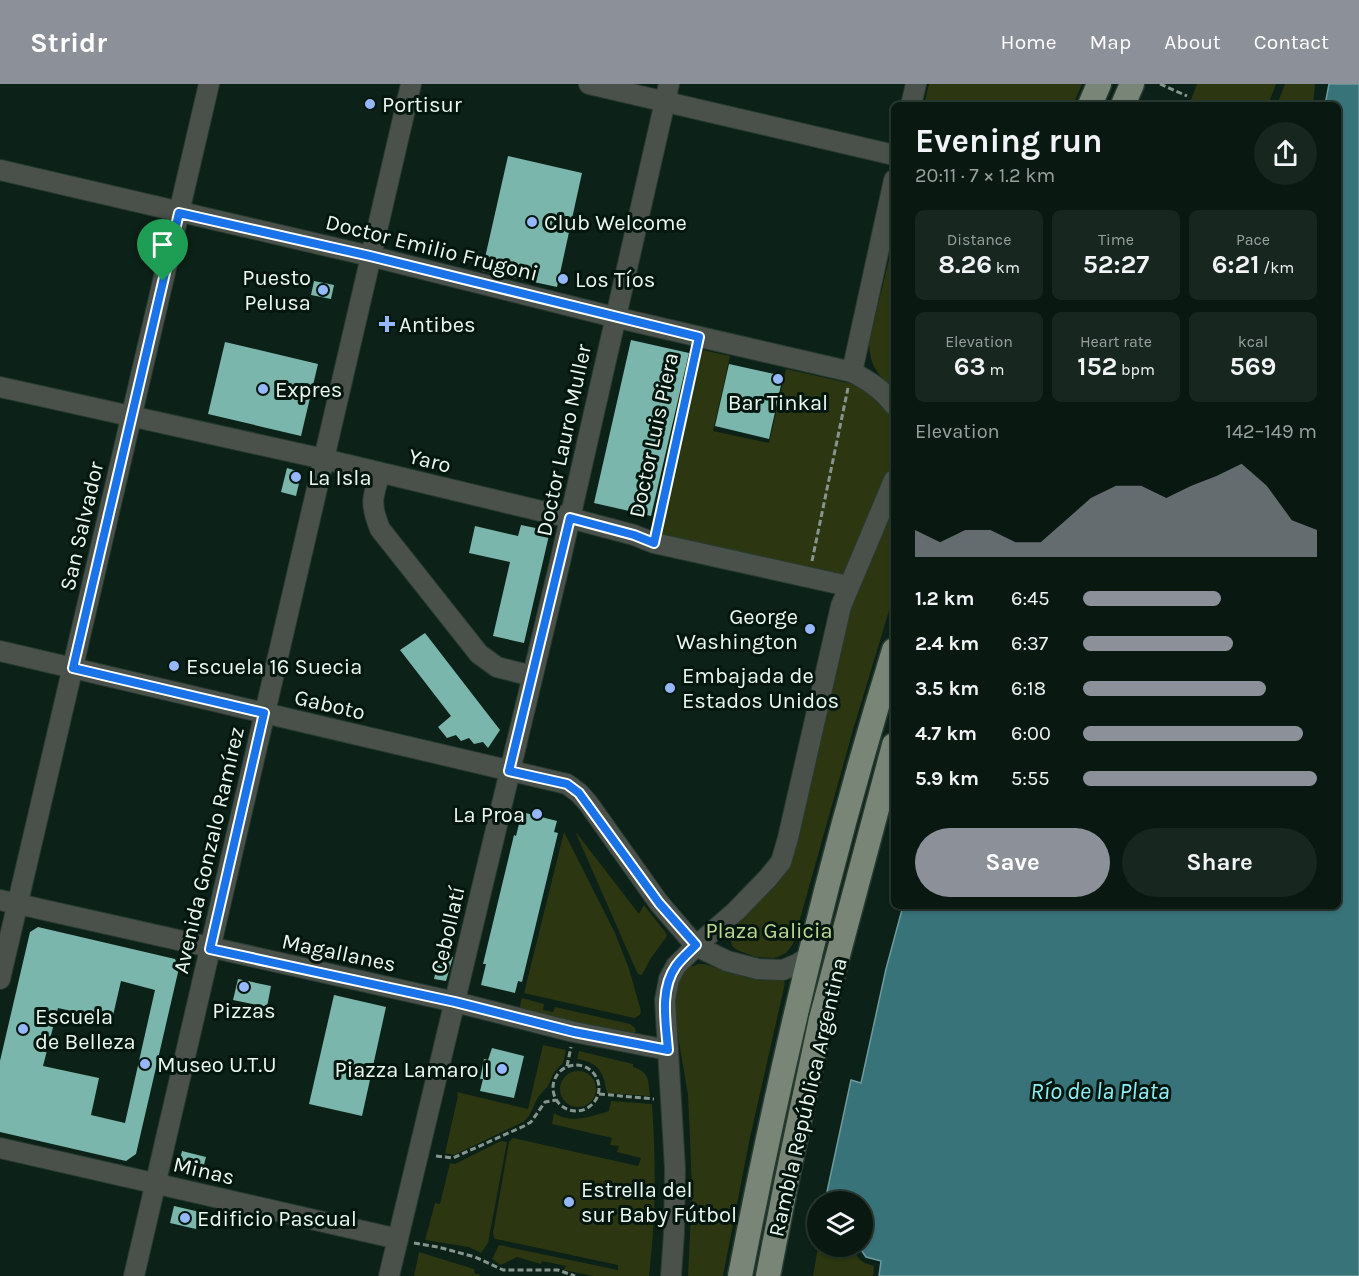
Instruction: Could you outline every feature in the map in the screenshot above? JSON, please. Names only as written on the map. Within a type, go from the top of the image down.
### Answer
[{"type":"main road","points":[[1091,102],[1099,84]]},
{"type":"main road","points":[[1124,102],[1132,84]]},
{"type":"main road","name":"Rambla República Argentina","points":[[740,1276],[782,1075],[810,956],[844,821],[891,660]]},
{"type":"main road","name":"Rambla República Argentina","points":[[768,1276],[821,1019],[891,756]]},
{"type":"street","name":"San Salvador","points":[[0,979],[9,902],[73,668],[209,84]]},
{"type":"street","name":"Avenida Gonzalo Ramírez","points":[[134,1276],[411,84]]},
{"type":"street","points":[[589,84],[667,93],[891,154]]},
{"type":"street","points":[[912,102],[916,84]]},
{"type":"street","name":"Doctor Lauro Muller","points":[[509,771],[570,518],[614,317],[667,93]]},
{"type":"street","name":"Doctor Emilio Frugoni","points":[[0,170],[852,372]]},
{"type":"street","points":[[891,194],[852,372],[870,381],[891,401]]},
{"type":"street","name":"Yaro","points":[[0,387],[324,459],[570,518],[634,535],[654,543],[848,586]]},
{"type":"street","points":[[380,473],[374,492],[373,510],[380,529],[478,654],[497,667],[532,676]]},
{"type":"street","points":[[671,1276],[675,1168],[665,1000],[669,979],[676,966],[696,945],[736,911],[781,862],[838,616],[848,586],[891,487]]},
{"type":"street","name":"Gaboto","points":[[0,651],[567,784],[579,793],[659,903],[696,945]]},
{"type":"street","name":"Cebollatí","points":[[389,1276],[509,771]]},
{"type":"street","name":"Magallanes","points":[[9,902],[210,949],[455,1002],[574,1032],[668,1050]]},
{"type":"street","points":[[696,945],[727,961],[758,969],[783,970],[810,956]]},
{"type":"street","name":"Minas","points":[[0,1148],[398,1239]]},
{"type":"path","points":[[1160,84],[1187,96]]},
{"type":"path","name":"Doctor Luis Piera","points":[[654,543],[699,337]]},
{"type":"path","points":[[809,577],[852,372]]},
{"type":"path","points":[[575,1064],[589,1068],[595,1073],[599,1094],[590,1107],[576,1112],[561,1106],[556,1100],[553,1093],[556,1077],[561,1070],[575,1064]]},
{"type":"path","points":[[599,1094],[651,1099],[672,1098]]},
{"type":"path","points":[[417,1154],[453,1158],[531,1122],[544,1102],[556,1100]]},
{"type":"path","points":[[398,1239],[475,1257],[503,1270],[558,1270],[574,1276]]},
{"type":"green space","points":[[929,84],[1082,84],[1074,102],[925,102]]},
{"type":"green space","points":[[1197,84],[1276,84],[1269,102],[1190,102]]},
{"type":"green space","points":[[1285,84],[1315,84],[1313,102],[1278,102]]},
{"type":"green space","points":[[891,251],[891,387],[873,364],[869,342]]},
{"type":"green space","points":[[698,349],[730,356],[713,431],[769,443],[786,369],[866,387],[891,409],[891,467],[845,576],[657,533]]},
{"type":"green space","name":"Plaza Galicia","points":[[891,500],[891,604],[793,944],[786,953],[780,956],[756,957],[732,946],[729,934],[771,886],[851,596]]},
{"type":"green space","points":[[575,831],[639,914],[644,905],[666,933],[667,936],[642,975],[636,970]]},
{"type":"green space","points":[[564,832],[615,933],[629,969],[641,1011],[640,1015],[634,1018],[524,993]]},
{"type":"green space","points":[[699,964],[752,976],[782,978],[785,983],[749,1142],[723,1276],[688,1276],[692,1192],[688,1095],[673,1007],[673,987],[687,968]]},
{"type":"green space","points":[[522,998],[544,1004],[543,1010],[553,1012],[555,1007],[630,1024],[636,1032],[622,1033],[519,1009]]},
{"type":"green space","points":[[543,1045],[566,1050],[563,1063],[554,1072],[529,1116],[523,1122],[454,1155],[445,1153],[457,1092],[528,1109]]},
{"type":"green space","points":[[579,1051],[633,1064],[633,1067],[643,1071],[647,1077],[650,1096],[607,1093],[602,1074],[591,1063],[577,1059]]},
{"type":"green space","points":[[578,1071],[591,1076],[596,1089],[591,1102],[578,1107],[565,1102],[560,1089],[565,1076]]},
{"type":"green space","points":[[611,1101],[652,1104],[655,1190],[649,1276],[593,1276],[564,1270],[566,1266],[542,1261],[541,1264],[517,1257],[501,1265],[492,1259],[499,1245],[618,1270],[618,1265],[496,1239],[493,1233],[509,1142],[513,1138],[638,1166],[641,1158],[617,1152],[619,1146],[610,1145],[612,1138],[552,1124],[554,1113],[574,1119],[588,1117],[609,1111]]},
{"type":"green space","points":[[501,1141],[507,1142],[488,1243],[481,1253],[469,1247],[425,1240],[435,1203],[440,1204],[450,1163],[455,1164]]},
{"type":"green space","points":[[419,1252],[474,1269],[475,1274],[480,1274],[479,1276],[414,1276]]},
{"type":"green space","points":[[816,1257],[858,1257],[874,1266],[873,1276],[813,1276]]},
{"type":"water","name":"Río de la Plata","points":[[1329,84],[1359,84],[1359,1276],[879,1276],[881,1261],[866,1257],[873,1257],[873,1191],[827,1191],[851,1080],[861,1083],[886,969],[902,909],[1341,909],[1341,102],[1326,102]]},
{"type":"building","name":"Club Welcome","points":[[508,156],[582,173],[557,287],[482,271]]},
{"type":"building","name":"Puesto Pelusa","points":[[314,281],[334,285],[331,299],[311,295]]},
{"type":"building","points":[[631,340],[689,353],[651,516],[594,503]]},
{"type":"building","name":"Expres","points":[[225,342],[318,364],[301,436],[208,414]]},
{"type":"building","points":[[729,364],[783,376],[769,439],[715,426]]},
{"type":"building","points":[[287,468],[297,471],[300,479],[296,496],[281,492]]},
{"type":"building","points":[[521,525],[550,531],[524,643],[493,636],[510,562],[469,553],[475,526],[518,536]]},
{"type":"building","points":[[425,633],[500,730],[488,748],[483,742],[474,744],[469,738],[461,741],[456,735],[447,738],[438,727],[451,716],[400,650]]},
{"type":"building","points":[[522,812],[557,821],[554,832],[558,833],[522,982],[518,981],[515,993],[481,985],[486,964],[483,964],[514,835],[516,836]]},
{"type":"building","points":[[38,927],[175,959],[179,968],[136,1154],[126,1161],[0,1132],[0,1061],[30,932]],"holes":[[[121,981],[155,990],[125,1123],[91,1115],[99,1078],[43,1066],[58,1008],[112,1020]]]},
{"type":"building","points":[[439,954],[453,957],[446,981],[434,979]]},
{"type":"building","points":[[238,979],[271,986],[267,1007],[233,1000]]},
{"type":"building","points":[[334,995],[386,1007],[362,1116],[309,1104]]},
{"type":"building","name":"Piazza Lamaro I","points":[[492,1048],[524,1056],[514,1098],[480,1091],[484,1059],[488,1060]]},
{"type":"building","points":[[182,1151],[206,1157],[201,1176],[185,1173],[179,1164]]},
{"type":"building","name":"Edificio Pascual","points":[[174,1206],[200,1212],[196,1229],[170,1223]]},
{"type":"place","name":"Portisur","points":[[370,104]]},
{"type":"place","name":"Club Welcome","points":[[532,222]]},
{"type":"place","name":"Los Tíos","points":[[563,279]]},
{"type":"place","name":"Puesto Pelusa","points":[[323,290]]},
{"type":"place","name":"Antibes","points":[[387,324]]},
{"type":"place","name":"Bar Tinkal","points":[[778,379]]},
{"type":"place","name":"Expres","points":[[263,389]]},
{"type":"place","name":"La Isla","points":[[296,477]]},
{"type":"place","name":"George Washington","points":[[810,629]]},
{"type":"place","name":"Escuela 16 Suecia","points":[[174,666]]},
{"type":"place","name":"Embajada de Estados Unidos","points":[[670,688]]},
{"type":"place","name":"La Proa","points":[[537,814]]},
{"type":"place","name":"Pizzas","points":[[244,987]]},
{"type":"place","name":"Escuela de Belleza","points":[[23,1029]]},
{"type":"place","name":"Museo U.T.U","points":[[145,1064]]},
{"type":"place","name":"Piazza Lamaro I","points":[[502,1069]]},
{"type":"place","name":"Estrella del sur Baby Fútbol","points":[[569,1202]]},
{"type":"place","name":"Edificio Pascual","points":[[185,1218]]},
{"type":"route","points":[[179,213],[370,256],[699,337],[654,543],[634,535],[570,518],[509,771],[567,784],[579,793],[659,903],[696,945],[676,966],[669,979],[665,1000],[668,1050],[574,1032],[455,1002],[210,949],[264,713],[73,668],[163,281],[179,213]]}]
